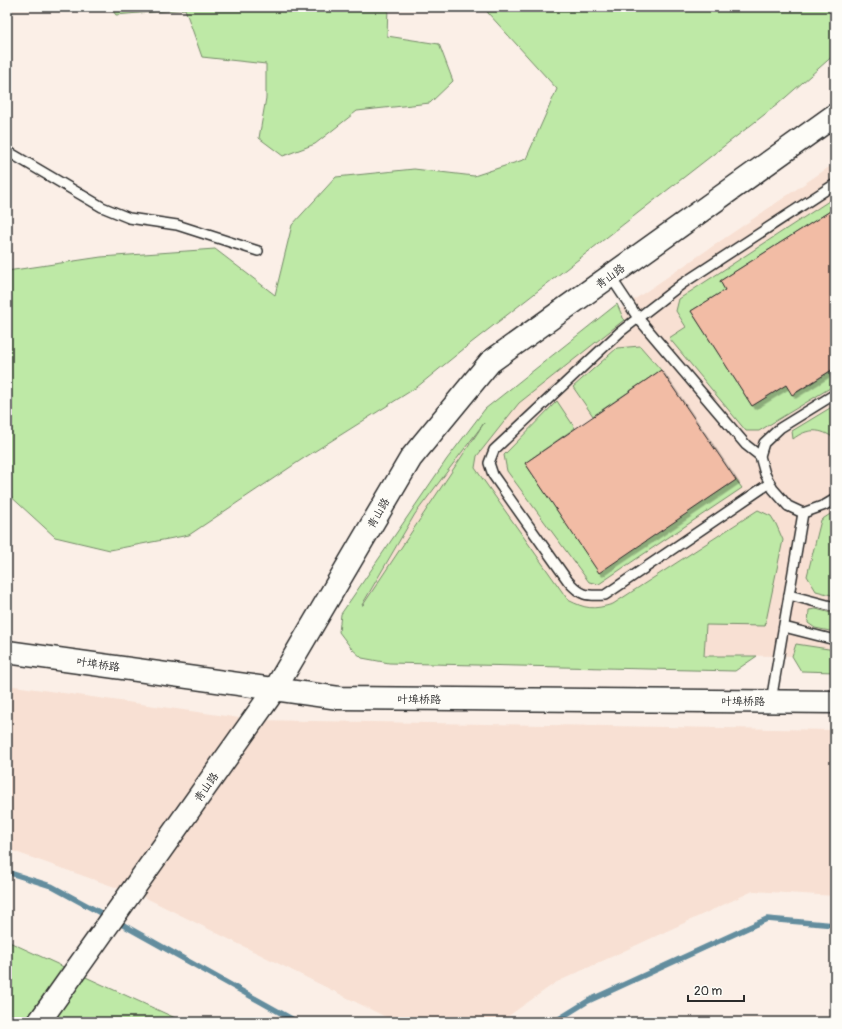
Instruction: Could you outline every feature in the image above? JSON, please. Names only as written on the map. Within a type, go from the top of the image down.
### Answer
[{"type":"street","name":"青山路","points":[[39,1022],[275,689],[410,458],[490,362],[835,115]]},
{"type":"street","name":"叶埠桥路","points":[[7,652],[339,698],[835,702]]},
{"type":"lane","points":[[7,152],[102,208],[129,218],[177,225],[258,250]]},
{"type":"lane","points":[[770,483],[605,595],[591,596],[578,592],[568,581],[493,475],[489,463],[494,450],[620,332],[682,284],[835,184]]},
{"type":"lane","points":[[610,276],[638,318],[746,446],[760,456]]},
{"type":"lane","points":[[835,394],[780,428],[764,443],[760,456],[765,474],[773,489],[788,506],[803,513],[825,505],[835,498]]},
{"type":"lane","points":[[771,701],[803,513]]},
{"type":"lane","points":[[789,595],[835,607]]},
{"type":"lane","points":[[784,627],[835,640]]},
{"type":"shaded area","points":[[835,163],[835,659],[804,656],[394,654],[358,613],[415,514],[489,414],[619,310]]},
{"type":"shaded area","points":[[7,685],[254,720],[835,730],[835,896],[753,891],[555,983],[500,1022],[396,1022],[146,898],[7,849]]},
{"type":"green space","points":[[110,7],[388,7],[387,36],[439,44],[453,81],[430,103],[357,111],[315,144],[283,156],[259,138],[266,98],[266,64],[202,57],[185,9],[116,15]]},
{"type":"green space","points":[[486,7],[835,7],[835,54],[778,104],[471,343],[417,387],[304,458],[189,535],[110,550],[55,537],[7,493],[7,271],[101,257],[215,249],[275,295],[292,225],[336,177],[414,169],[474,176],[526,159],[557,89],[488,13]]},
{"type":"green space","points":[[835,197],[835,208],[720,281],[725,290],[691,311],[752,406],[786,385],[793,395],[835,368],[835,385],[759,431],[746,431],[669,338],[686,327],[676,311],[679,299]]},
{"type":"green space","points":[[617,304],[624,320],[519,403],[477,456],[475,468],[568,600],[590,608],[613,604],[758,510],[771,516],[783,540],[765,626],[706,625],[704,656],[757,656],[735,671],[389,663],[362,658],[351,648],[339,632],[341,614],[447,459],[485,409]],"holes":[[[484,423],[363,605],[415,514]]]},
{"type":"green space","points":[[640,346],[661,370],[593,416],[573,387],[617,348]]},
{"type":"green space","points":[[557,401],[575,428],[525,463],[599,572],[736,480],[742,488],[599,584],[589,582],[507,471],[504,455]]},
{"type":"green space","points":[[835,405],[835,439],[830,435],[819,431],[809,431],[798,435],[793,439],[792,431]]},
{"type":"green space","points":[[835,511],[835,596],[816,591],[807,576],[821,520]]},
{"type":"green space","points":[[816,609],[835,614],[835,632],[815,628],[808,623],[809,610]]},
{"type":"green space","points":[[796,644],[835,650],[835,672],[801,671],[792,656]]},
{"type":"green space","points":[[7,941],[184,1022],[7,1022]]},
{"type":"building","points":[[835,208],[835,368],[792,395],[786,385],[752,406],[691,311],[725,290],[720,281]]},
{"type":"building","points":[[661,370],[736,480],[599,573],[525,463]]},
{"type":"waterway","points":[[7,872],[51,886],[108,917]]},
{"type":"waterway","points":[[554,1022],[588,1001],[767,919],[835,925]]},
{"type":"waterway","points":[[116,921],[297,1022]]}]
